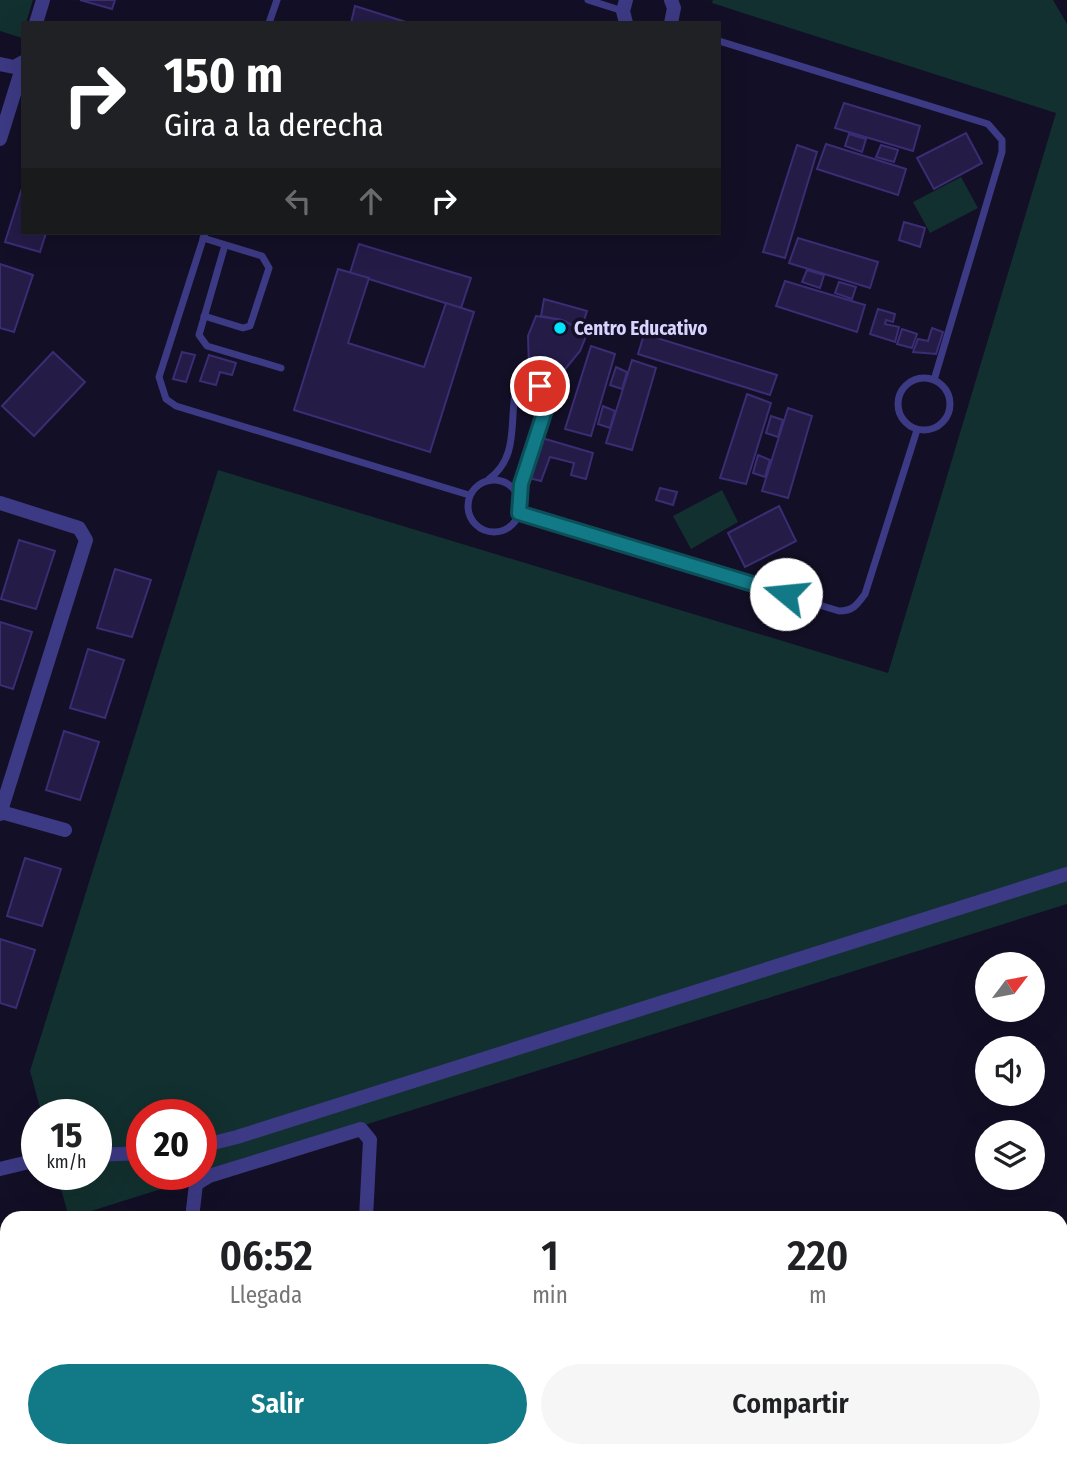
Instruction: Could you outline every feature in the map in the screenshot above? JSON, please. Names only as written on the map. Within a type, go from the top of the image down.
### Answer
[{"type":"street","points":[[37,21],[43,0]]},
{"type":"street","points":[[671,0],[674,8],[671,21]]},
{"type":"street","points":[[3,65],[14,67],[21,65]]},
{"type":"street","points":[[3,65],[15,75],[17,85]]},
{"type":"street","points":[[0,139],[21,71]]},
{"type":"street","points":[[0,503],[79,528],[86,540],[1,805],[65,830]]},
{"type":"street","points":[[217,1142],[1067,874]]},
{"type":"street","points":[[193,1211],[196,1184],[209,1176],[361,1129],[370,1140],[366,1211]]},
{"type":"street","points":[[0,1169],[21,1164]]},
{"type":"lane","points":[[270,21],[277,0]]},
{"type":"lane","points":[[588,0],[625,11]]},
{"type":"lane","points":[[721,42],[988,124],[1002,140],[995,177],[934,380]]},
{"type":"lane","points":[[204,316],[243,328],[254,319],[269,268],[266,260],[204,235],[159,377],[166,399],[176,406],[469,495]]},
{"type":"lane","points":[[225,244],[199,335],[207,346],[281,368]]},
{"type":"lane","points":[[917,379],[934,380],[947,391],[950,400],[948,417],[934,429],[917,430],[903,420],[898,404],[899,396],[909,382],[917,379]]},
{"type":"lane","points":[[531,384],[540,386],[548,401],[521,484],[519,513],[512,525],[499,532],[485,531],[473,523],[467,509],[469,495],[477,484],[489,479],[500,471],[514,432],[515,394],[531,384]]},
{"type":"lane","points":[[519,513],[839,611],[849,611],[858,605],[865,594],[917,430]]},
{"type":"lane","points":[[489,479],[502,481],[513,488],[520,499]]},
{"type":"green space","points":[[0,0],[33,0],[27,21],[21,21],[21,38],[0,31]]},
{"type":"green space","points":[[713,0],[1053,0],[1067,24],[1067,904],[217,1171],[217,1099],[126,1099],[126,1190],[158,1190],[91,1211],[67,1211],[61,1190],[112,1190],[112,1099],[38,1099],[30,1071],[218,470],[888,673],[1056,113],[712,3]]},
{"type":"green space","points":[[961,177],[978,208],[930,233],[913,202]]},
{"type":"green space","points":[[722,490],[738,522],[691,549],[673,516]]},
{"type":"building","points":[[80,0],[115,0],[112,9]]},
{"type":"building","points":[[355,6],[403,21],[351,21]]},
{"type":"building","points":[[844,103],[920,126],[913,151],[835,128]]},
{"type":"building","points":[[966,133],[982,163],[934,189],[917,158]]},
{"type":"building","points":[[849,134],[866,139],[862,152],[845,146]]},
{"type":"building","points":[[826,144],[906,169],[898,195],[817,169]]},
{"type":"building","points":[[797,145],[817,152],[785,258],[763,252]]},
{"type":"building","points":[[881,145],[898,150],[894,162],[876,157]]},
{"type":"building","points":[[21,191],[21,235],[45,235],[40,252],[5,242]]},
{"type":"building","points":[[904,222],[925,228],[920,247],[899,240]]},
{"type":"building","points":[[798,238],[878,262],[870,288],[789,263]]},
{"type":"building","points":[[359,244],[471,278],[461,308],[350,273]]},
{"type":"building","points":[[0,264],[33,275],[14,332],[0,328]]},
{"type":"building","points":[[338,269],[369,278],[348,343],[424,367],[446,303],[474,312],[430,452],[294,410]]},
{"type":"building","points":[[807,270],[824,275],[820,288],[802,282]]},
{"type":"building","points":[[785,281],[865,305],[857,332],[776,306]]},
{"type":"building","points":[[839,282],[856,287],[852,299],[835,293]]},
{"type":"building","points":[[544,299],[587,311],[581,329],[562,320],[541,316]]},
{"type":"building","points":[[878,309],[895,314],[893,322],[886,320],[885,324],[899,327],[895,342],[870,334]]},
{"type":"building","points":[[536,316],[562,320],[587,334],[580,351],[558,378],[552,377],[550,383],[533,379],[535,370],[529,369],[528,336]]},
{"type":"building","points":[[932,328],[943,332],[936,354],[913,352],[918,339],[928,341]]},
{"type":"building","points":[[902,329],[917,334],[912,348],[897,344]]},
{"type":"building","points":[[644,334],[777,375],[770,395],[638,354]]},
{"type":"building","points":[[591,346],[615,354],[591,436],[565,429]]},
{"type":"building","points":[[53,352],[85,382],[34,436],[2,406]]},
{"type":"building","points":[[182,352],[195,355],[186,382],[173,379]]},
{"type":"building","points":[[209,355],[236,363],[232,375],[220,372],[216,385],[200,381]]},
{"type":"building","points":[[632,360],[656,368],[632,450],[606,443]]},
{"type":"building","points":[[616,367],[627,372],[622,389],[610,385]]},
{"type":"building","points":[[747,394],[771,403],[746,484],[720,478]]},
{"type":"building","points":[[603,406],[615,411],[610,428],[598,424]]},
{"type":"building","points":[[788,408],[812,416],[788,498],[762,491]]},
{"type":"building","points":[[771,416],[783,420],[778,437],[766,433]]},
{"type":"building","points":[[542,438],[593,453],[586,479],[571,475],[574,463],[550,457],[541,481],[529,478]]},
{"type":"building","points":[[758,455],[770,460],[765,477],[753,473]]},
{"type":"building","points":[[660,488],[677,492],[673,505],[656,500]]},
{"type":"building","points":[[779,506],[796,541],[745,567],[728,533]]},
{"type":"building","points":[[19,540],[55,551],[36,609],[1,599]]},
{"type":"building","points":[[115,569],[151,580],[132,637],[97,628]]},
{"type":"building","points":[[0,622],[32,632],[13,689],[0,685]]},
{"type":"building","points":[[88,649],[124,660],[105,718],[70,708]]},
{"type":"building","points":[[64,731],[99,742],[80,800],[46,790]]},
{"type":"building","points":[[25,858],[61,869],[42,926],[7,916]]},
{"type":"building","points":[[0,939],[35,950],[16,1008],[0,1003]]},
{"type":"place","name":"Centro Educativo","points":[[560,328]]},
{"type":"route","points":[[540,386],[548,401],[521,484],[519,513],[786,594]]}]
